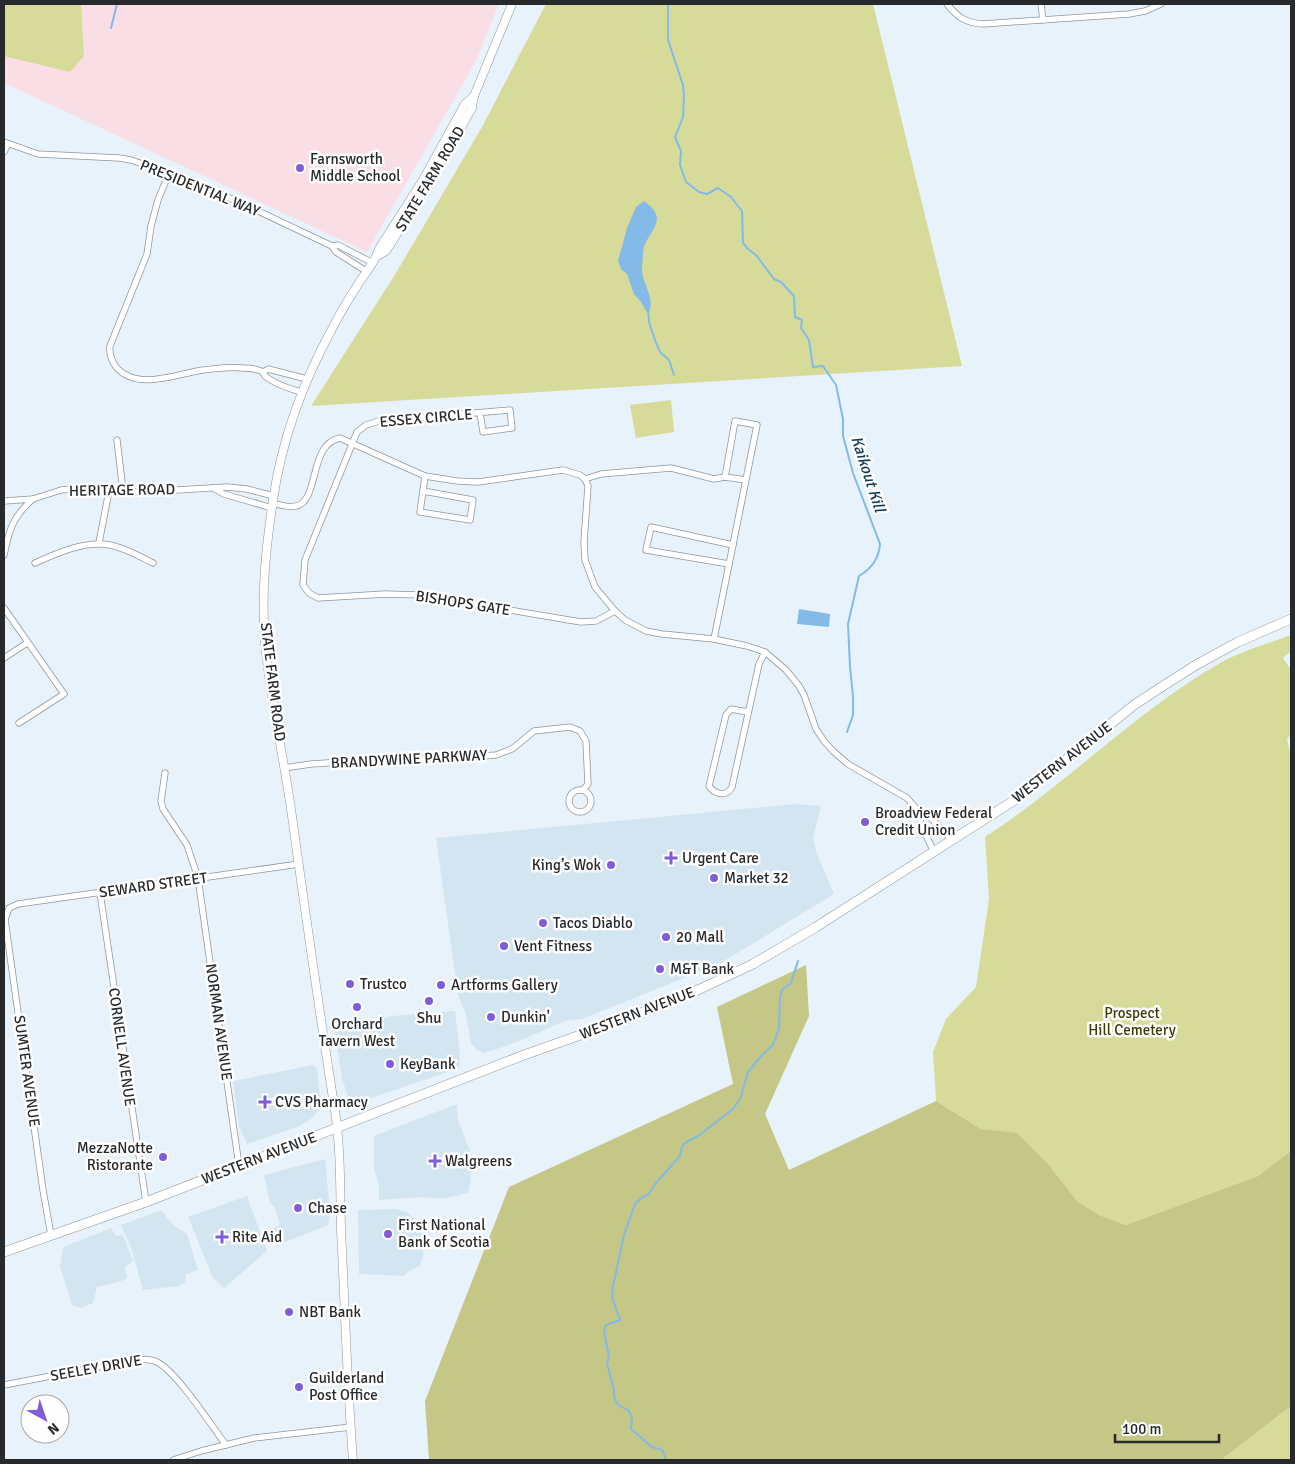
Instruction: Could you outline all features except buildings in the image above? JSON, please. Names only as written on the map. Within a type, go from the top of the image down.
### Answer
[{"type":"main road","name":"STATE FARM ROAD","points":[[354,1460],[345,1338],[337,1127],[265,641],[264,569],[273,502],[288,430],[301,392],[331,329],[366,271],[375,259],[386,251],[431,180],[472,108],[474,96],[512,4]]},
{"type":"main road","name":"WESTERN AVENUE","points":[[4,1252],[146,1202],[524,1055],[634,1016],[753,964],[792,942],[1021,796],[1134,705],[1166,684],[1238,642],[1291,619]]},
{"type":"street","points":[[947,4],[958,17],[973,24],[1129,14],[1145,11],[1161,4]]},
{"type":"street","points":[[1041,4],[1043,20]]},
{"type":"street","points":[[4,152],[6,143]]},
{"type":"street","name":"PRESIDENTIAL WAY","points":[[6,143],[38,154],[131,160],[170,173],[237,201],[332,246],[336,252],[366,271]]},
{"type":"street","points":[[170,173],[158,200],[147,254],[110,346],[111,359],[119,370],[139,379],[165,378],[198,371],[240,367],[263,372],[268,369],[278,370],[307,379]]},
{"type":"street","name":"PRESIDENTIAL WAY","points":[[332,246],[338,245],[375,259]]},
{"type":"street","points":[[263,372],[266,377],[289,389],[301,392]]},
{"type":"street","name":"ESSEX CIRCLE","points":[[308,593],[303,585],[306,560],[360,428],[372,422],[510,410],[512,428],[483,432],[480,413]]},
{"type":"street","points":[[714,639],[757,425],[735,421],[725,477]]},
{"type":"street","points":[[273,502],[291,506],[301,504],[308,496],[316,465],[326,445],[330,441],[340,438],[412,472],[457,481],[478,482],[563,470],[573,472],[584,480],[588,486],[584,542],[585,560],[595,587],[615,611],[625,620],[646,631],[714,639],[765,652],[786,670],[800,686],[816,729],[833,751],[848,764],[907,798],[921,814],[929,816],[952,840]]},
{"type":"street","points":[[117,440],[123,491]]},
{"type":"street","points":[[584,480],[602,474],[671,468],[714,479],[725,477],[746,480]]},
{"type":"street","points":[[423,491],[473,500],[470,520],[420,512],[425,476]]},
{"type":"street","name":"HERITAGE ROAD","points":[[4,501],[33,499],[61,490],[86,488],[144,492],[227,487],[247,489],[273,502]]},
{"type":"street","name":"HERITAGE ROAD","points":[[213,488],[224,494],[273,502]]},
{"type":"street","points":[[99,543],[108,491]]},
{"type":"street","name":"HERITAGE ROAD","points":[[4,555],[7,535],[16,516],[33,499]]},
{"type":"street","points":[[4,527],[7,535]]},
{"type":"street","points":[[729,564],[646,550],[651,527],[733,545]]},
{"type":"street","points":[[35,563],[56,554],[99,543],[120,547],[153,562]]},
{"type":"street","name":"BISHOPS GATE","points":[[308,593],[318,598],[385,594],[420,595],[581,622],[596,621],[615,611]]},
{"type":"street","points":[[4,608],[64,694],[19,723]]},
{"type":"street","points":[[4,658],[27,642]]},
{"type":"street","points":[[748,712],[731,709],[726,714],[709,786],[716,792],[723,794],[730,791],[732,787],[759,664],[765,652]]},
{"type":"street","name":"BRANDYWINE PARKWAY","points":[[284,768],[311,764],[390,759],[446,759],[496,755],[512,749],[534,731],[570,727],[580,731],[586,741],[588,784],[583,790]]},
{"type":"street","name":"NORMAN AVENUE","points":[[165,773],[163,809],[187,845],[198,878],[239,1166]]},
{"type":"street","points":[[921,814],[920,823],[934,852]]},
{"type":"street","name":"SEWARD STREET","points":[[9,908],[18,904],[299,864]]},
{"type":"street","name":"CORNELL AVENUE","points":[[100,893],[146,1202]]},
{"type":"street","name":"SUMTER AVENUE","points":[[9,908],[5,920],[51,1235]]},
{"type":"street","name":"SEELEY DRIVE","points":[[4,1385],[134,1360],[150,1359],[162,1365],[180,1384],[226,1444]]},
{"type":"street","points":[[173,1460],[226,1444],[264,1437],[351,1428]]},
{"type":"shaded area","name":"Farnsworth Middle School","points":[[4,4],[499,4],[476,61],[367,252],[4,83]]},
{"type":"shaded area","points":[[795,804],[821,806],[813,838],[816,852],[834,894],[721,963],[582,1019],[564,1021],[497,1049],[484,1053],[477,1050],[471,1043],[466,1015],[458,995],[436,838]]},
{"type":"shaded area","points":[[455,1011],[460,1053],[459,1068],[357,1103],[348,1096],[342,1079],[335,1031],[392,1016]]},
{"type":"shaded area","points":[[313,1065],[317,1069],[321,1103],[317,1112],[311,1119],[297,1127],[247,1144],[239,1126],[233,1081]]},
{"type":"shaded area","points":[[457,1104],[458,1120],[470,1151],[471,1179],[468,1193],[443,1199],[423,1197],[379,1200],[379,1186],[374,1168],[374,1136]]},
{"type":"shaded area","points":[[325,1159],[330,1212],[328,1225],[276,1246],[272,1230],[280,1224],[274,1206],[270,1203],[264,1175]]},
{"type":"shaded area","points":[[247,1196],[267,1251],[224,1288],[213,1278],[188,1217]]},
{"type":"shaded area","name":"First National Bank of Scotia","points":[[396,1209],[406,1212],[421,1223],[423,1256],[420,1266],[409,1271],[404,1276],[359,1274],[358,1210]]},
{"type":"shaded area","points":[[161,1210],[173,1225],[187,1234],[198,1270],[186,1274],[185,1282],[178,1286],[143,1290],[131,1247],[121,1225]]},
{"type":"shaded area","points":[[111,1228],[116,1236],[123,1235],[133,1261],[125,1267],[127,1278],[119,1282],[97,1287],[93,1303],[81,1308],[72,1305],[60,1266],[63,1247]]},
{"type":"green space","points":[[4,4],[81,4],[84,56],[70,72],[4,56]]},
{"type":"green space","points":[[546,4],[873,4],[962,366],[311,406],[396,273],[482,127]]},
{"type":"green space","points":[[671,400],[674,432],[636,438],[630,405]]},
{"type":"green space","name":"Prospect Hill Cemetery","points":[[1291,635],[1291,651],[1283,658],[1291,670],[1291,734],[1287,739],[1291,757],[1291,1151],[1258,1176],[1126,1225],[1099,1215],[1077,1201],[1049,1165],[1017,1134],[981,1129],[936,1101],[933,1052],[946,1019],[976,987],[989,899],[985,837],[1189,682],[1220,663],[1245,651]]},
{"type":"green space","points":[[806,965],[809,1016],[765,1114],[789,1170],[936,1101],[981,1129],[1017,1133],[1049,1165],[1077,1201],[1099,1215],[1126,1225],[1258,1176],[1291,1151],[1291,1406],[1221,1460],[429,1460],[425,1401],[509,1187],[733,1084],[717,1007]]},
{"type":"green space","points":[[1291,1406],[1291,1460],[1221,1460]]},
{"type":"water","points":[[644,201],[652,208],[657,221],[643,251],[642,271],[651,302],[649,312],[646,311],[634,294],[627,274],[621,269],[618,261],[627,228],[636,207]]},
{"type":"water","points":[[799,609],[830,614],[829,627],[797,624]]},
{"type":"waterway","points":[[111,28],[117,4]]},
{"type":"waterway","name":"Kaikout Kill","points":[[668,4],[668,40],[683,85],[683,117],[675,137],[681,151],[680,165],[686,182],[699,192],[707,194],[718,188],[731,197],[742,211],[743,243],[756,255],[774,279],[781,282],[794,296],[795,317],[802,320],[801,328],[809,340],[813,367],[823,366],[836,385],[843,419],[843,436],[853,473],[880,544],[874,563],[859,576],[848,624],[853,715],[847,732]]},
{"type":"waterway","points":[[648,309],[649,322],[656,343],[660,352],[669,360],[674,375]]},
{"type":"waterway","name":"Kaikout Kill","points":[[665,1460],[662,1450],[652,1447],[631,1429],[632,1418],[629,1411],[617,1404],[614,1397],[607,1363],[609,1357],[604,1332],[606,1325],[620,1320],[612,1297],[624,1235],[635,1204],[649,1194],[655,1184],[680,1156],[682,1146],[733,1109],[741,1097],[748,1072],[773,1045],[779,1029],[782,990],[791,983],[798,961]]},
{"type":"place","name":"Farnsworth Middle School","points":[[300,168]]},
{"type":"place","name":"Broadview Federal Credit Union","points":[[865,822]]},
{"type":"place","name":"Urgent Care","points":[[671,858]]},
{"type":"place","name":"King’s Wok","points":[[611,865]]},
{"type":"place","name":"Market 32","points":[[714,878]]},
{"type":"place","name":"Tacos Diablo","points":[[543,923]]},
{"type":"place","name":"20 Mall","points":[[666,937]]},
{"type":"place","name":"Vent Fitness","points":[[504,946]]},
{"type":"place","name":"M&T Bank","points":[[660,969]]},
{"type":"place","name":"Trustco","points":[[350,984]]},
{"type":"place","name":"Artforms Gallery","points":[[441,985]]},
{"type":"place","name":"Shu","points":[[429,1001]]},
{"type":"place","name":"Orchard Tavern West","points":[[357,1007]]},
{"type":"place","name":"Dunkin'","points":[[491,1017]]},
{"type":"place","name":"KeyBank","points":[[390,1064]]},
{"type":"place","name":"CVS Pharmacy","points":[[265,1102]]},
{"type":"place","name":"MezzaNotte Ristorante","points":[[163,1157]]},
{"type":"place","name":"Walgreens","points":[[435,1161]]},
{"type":"place","name":"Chase","points":[[298,1208]]},
{"type":"place","name":"First National Bank of Scotia","points":[[388,1234]]},
{"type":"place","name":"Rite Aid","points":[[222,1237]]},
{"type":"place","name":"NBT Bank","points":[[289,1312]]},
{"type":"place","name":"Guilderland Post Office","points":[[299,1387]]}]
